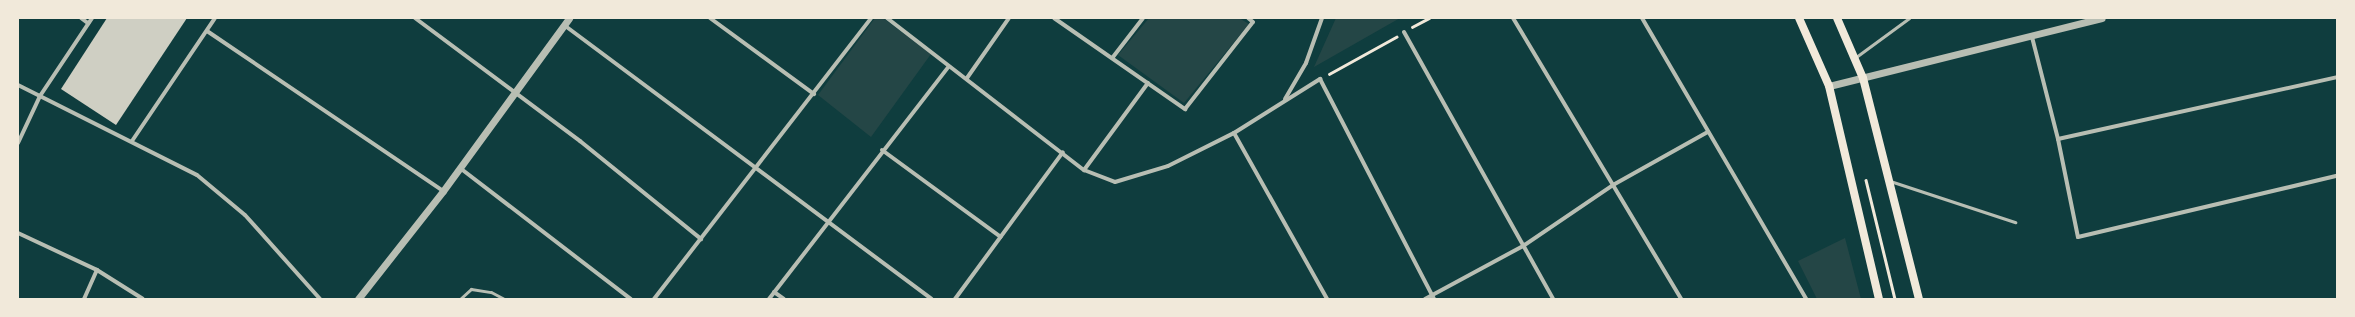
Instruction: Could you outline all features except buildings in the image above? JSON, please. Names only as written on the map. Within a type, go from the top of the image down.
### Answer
[{"type":"main road","points":[[1799,18],[1829,86],[1879,299]]},
{"type":"main road","points":[[1837,18],[1856,57],[1863,78],[1919,299]]},
{"type":"street","points":[[82,18],[88,23]]},
{"type":"street","points":[[18,143],[40,96],[92,18]]},
{"type":"street","points":[[132,141],[215,18]]},
{"type":"street","points":[[415,18],[580,140],[701,239]]},
{"type":"street","points":[[358,299],[443,191],[569,18]]},
{"type":"street","points":[[710,18],[814,94]]},
{"type":"street","points":[[654,299],[756,170],[871,18]]},
{"type":"street","points":[[887,18],[1064,152],[1084,170],[1115,182],[1142,176],[1168,166],[1234,133],[1285,99],[1320,79],[1433,297]]},
{"type":"street","points":[[967,78],[1009,18]]},
{"type":"street","points":[[1054,18],[1113,57],[1185,109],[1253,22],[1248,18]]},
{"type":"street","points":[[1113,57],[1143,18]]},
{"type":"street","points":[[1285,99],[1306,63],[1322,18]]},
{"type":"street","points":[[1513,18],[1681,299]]},
{"type":"street","points":[[1642,18],[1806,299]]},
{"type":"street","points":[[1829,86],[2032,37],[2102,18]]},
{"type":"street","points":[[564,25],[756,170],[931,299]]},
{"type":"street","points":[[207,30],[443,191]]},
{"type":"street","points":[[1404,32],[1553,299]]},
{"type":"street","points":[[2032,37],[2058,139],[2078,237],[2337,176]]},
{"type":"street","points":[[769,299],[826,221],[949,66]]},
{"type":"street","points":[[2058,139],[2337,77]]},
{"type":"street","points":[[1084,170],[1148,83]]},
{"type":"street","points":[[18,85],[132,141],[196,175],[230,200],[260,230],[320,299]]},
{"type":"street","points":[[1425,299],[1433,297],[1523,246],[1613,185],[1708,132]]},
{"type":"street","points":[[1234,133],[1327,299]]},
{"type":"street","points":[[882,150],[1001,237]]},
{"type":"street","points":[[955,299],[1064,152]]},
{"type":"street","points":[[460,168],[631,299]]},
{"type":"street","points":[[18,233],[97,270],[143,299]]},
{"type":"street","points":[[84,299],[97,270]]},
{"type":"street","points":[[774,292],[784,299]]},
{"type":"lane","points":[[1856,57],[1909,18]]},
{"type":"lane","points":[[1889,180],[2016,222]]},
{"type":"lane","points":[[460,299],[470,289],[491,292],[504,299]]},
{"type":"path","points":[[1320,79],[1429,18]]},
{"type":"shaded area","points":[[875,18],[883,18],[931,54],[871,137],[818,95]]},
{"type":"shaded area","points":[[1149,18],[1239,18],[1249,24],[1184,103],[1118,55]]},
{"type":"shaded area","points":[[1336,18],[1400,18],[1314,67]]},
{"type":"shaded area","points":[[1845,238],[1861,299],[1817,299],[1798,261]]}]
